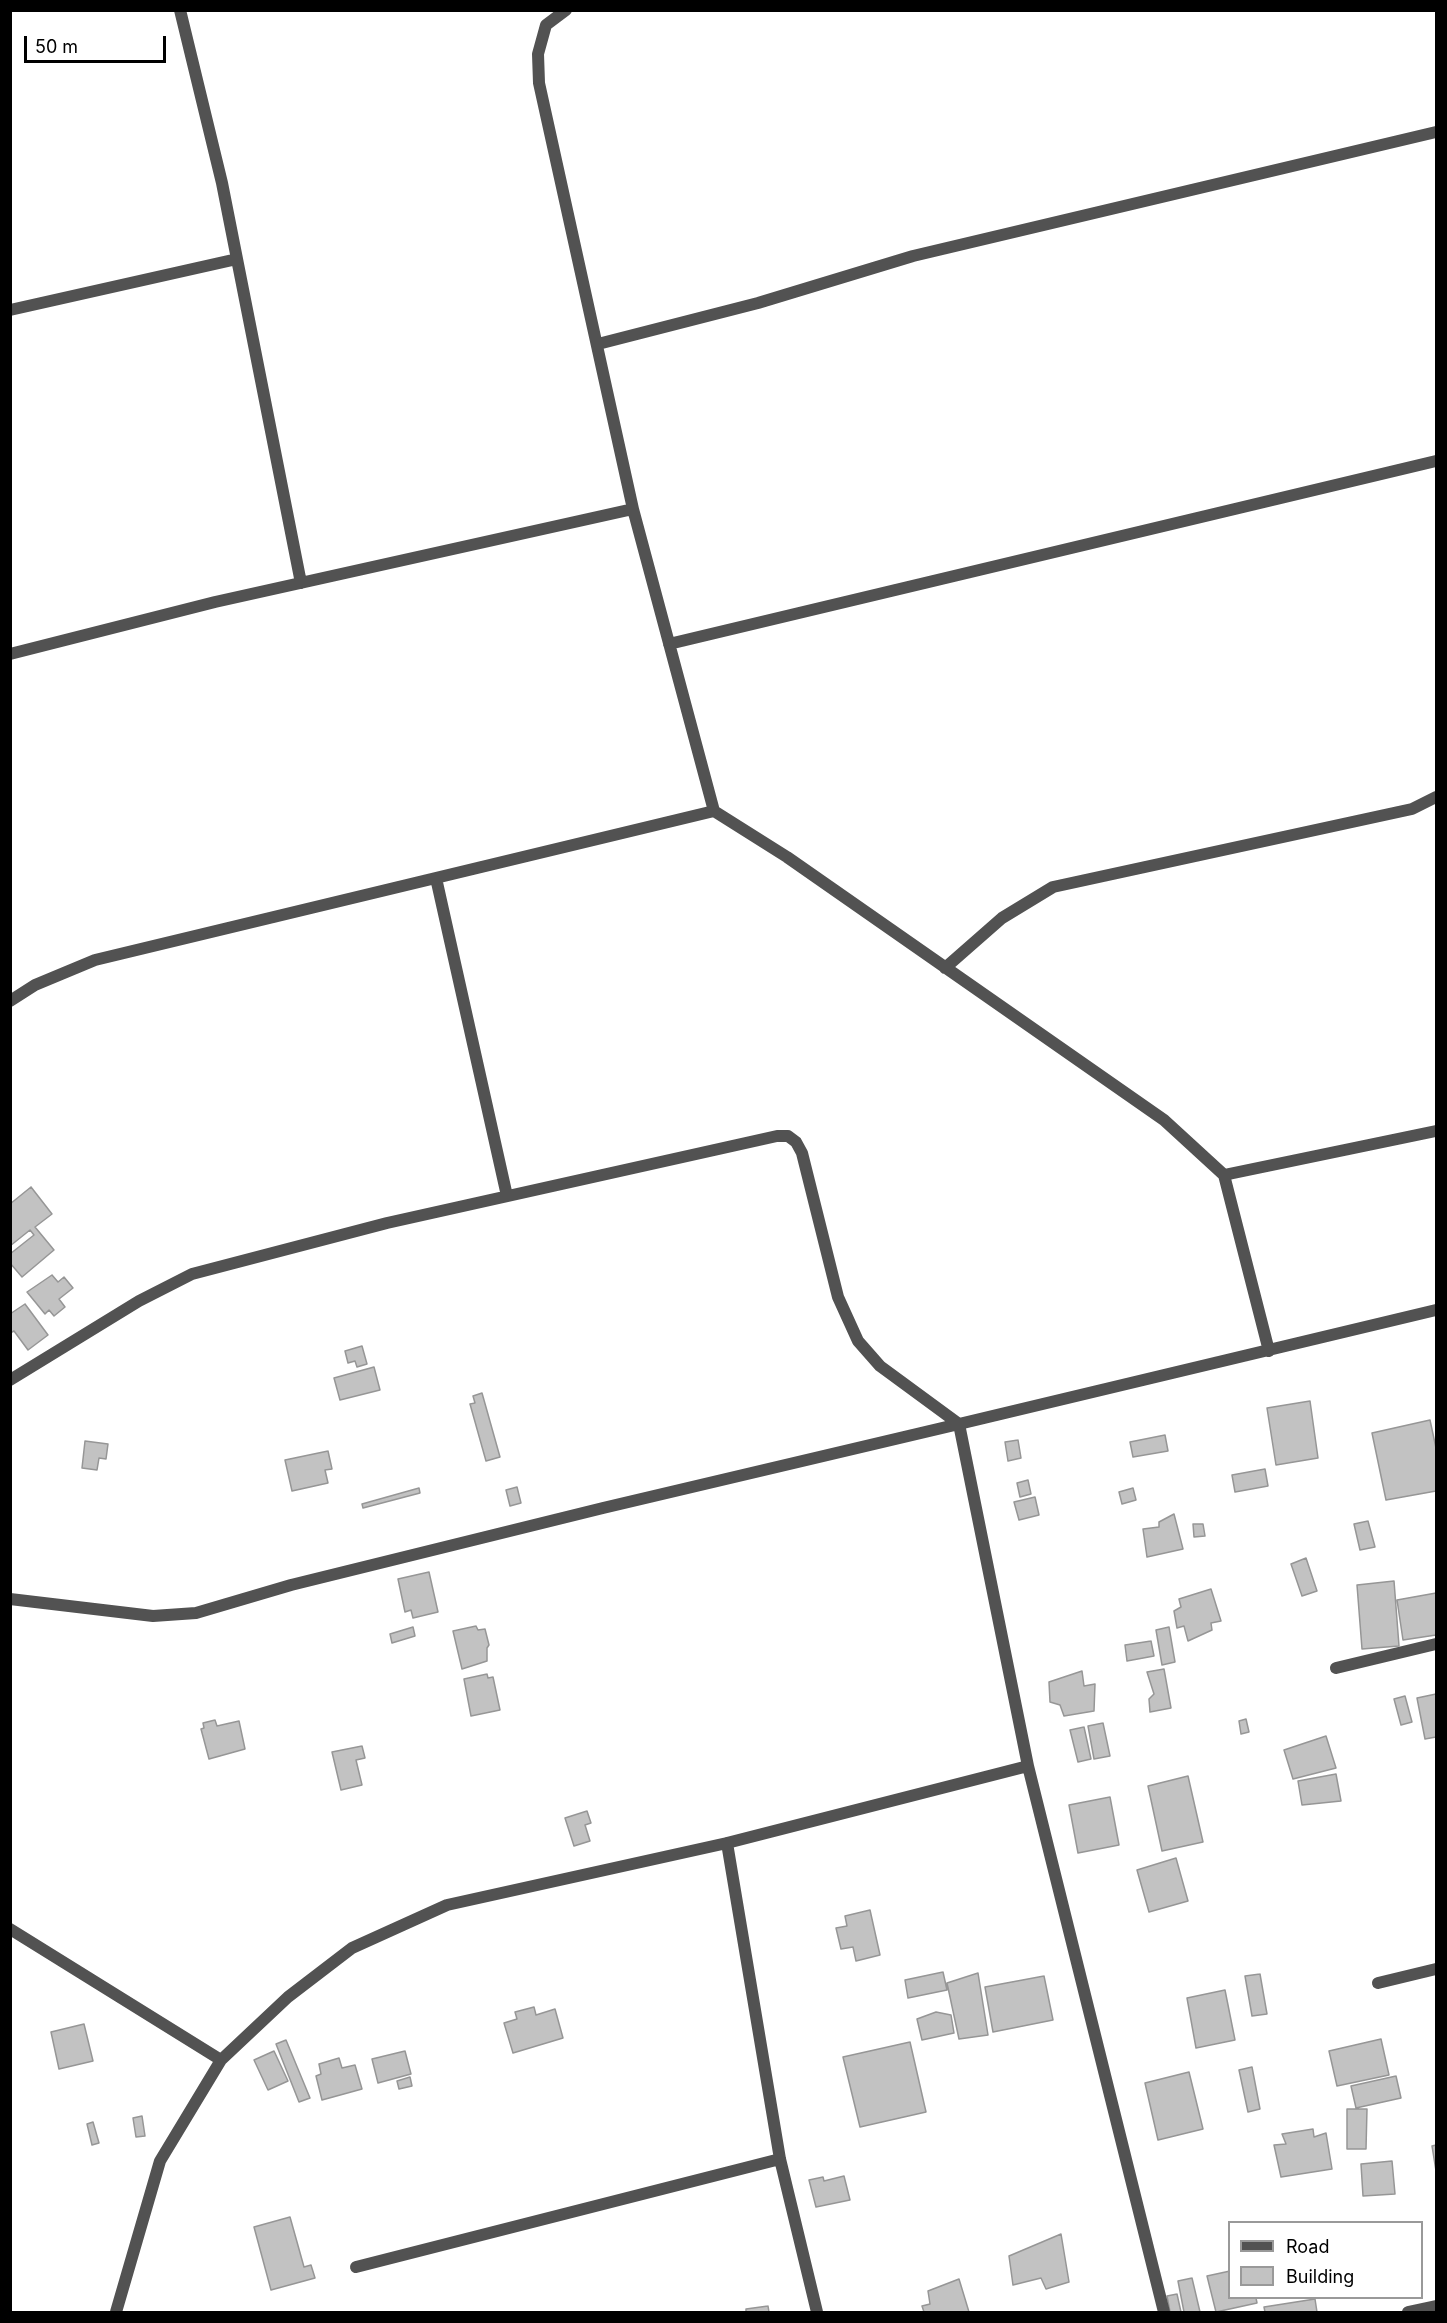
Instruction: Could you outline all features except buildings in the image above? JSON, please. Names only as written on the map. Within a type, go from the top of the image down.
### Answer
[{"type":"street","points":[[180,10],[237,259],[301,583]]},
{"type":"street","points":[[566,10],[546,25],[538,54],[539,83],[633,509],[714,811],[787,857],[1164,1120],[1224,1175],[1269,1352]]},
{"type":"street","points":[[598,344],[758,303],[913,256],[1437,132]]},
{"type":"street","points":[[10,310],[237,259]]},
{"type":"street","points":[[669,644],[1437,461]]},
{"type":"street","points":[[10,654],[215,602],[633,509]]},
{"type":"street","points":[[945,968],[1002,918],[1053,887],[1412,809],[1437,797]]},
{"type":"street","points":[[10,1001],[35,985],[95,960],[714,811]]},
{"type":"street","points":[[436,878],[507,1196]]},
{"type":"street","points":[[1224,1175],[1437,1131]]},
{"type":"street","points":[[10,1380],[139,1301],[192,1274],[387,1223],[766,1138],[788,1136],[796,1142],[802,1153],[838,1297],[858,1341],[880,1366],[959,1425],[1028,1766],[1164,2313]]},
{"type":"street","points":[[10,1599],[153,1616],[196,1613],[303,1582],[591,1511],[1269,1352],[1437,1310]]},
{"type":"street","points":[[1336,1668],[1437,1644]]},
{"type":"street","points":[[116,2313],[160,2161],[221,2060],[288,1997],[352,1948],[447,1905],[727,1843],[1028,1766]]},
{"type":"street","points":[[727,1843],[780,2159],[817,2313]]},
{"type":"street","points":[[10,1929],[221,2060]]},
{"type":"street","points":[[1378,1983],[1437,1969]]},
{"type":"street","points":[[356,2267],[780,2159]]},
{"type":"street","points":[[1408,2313],[1437,2306]]}]
